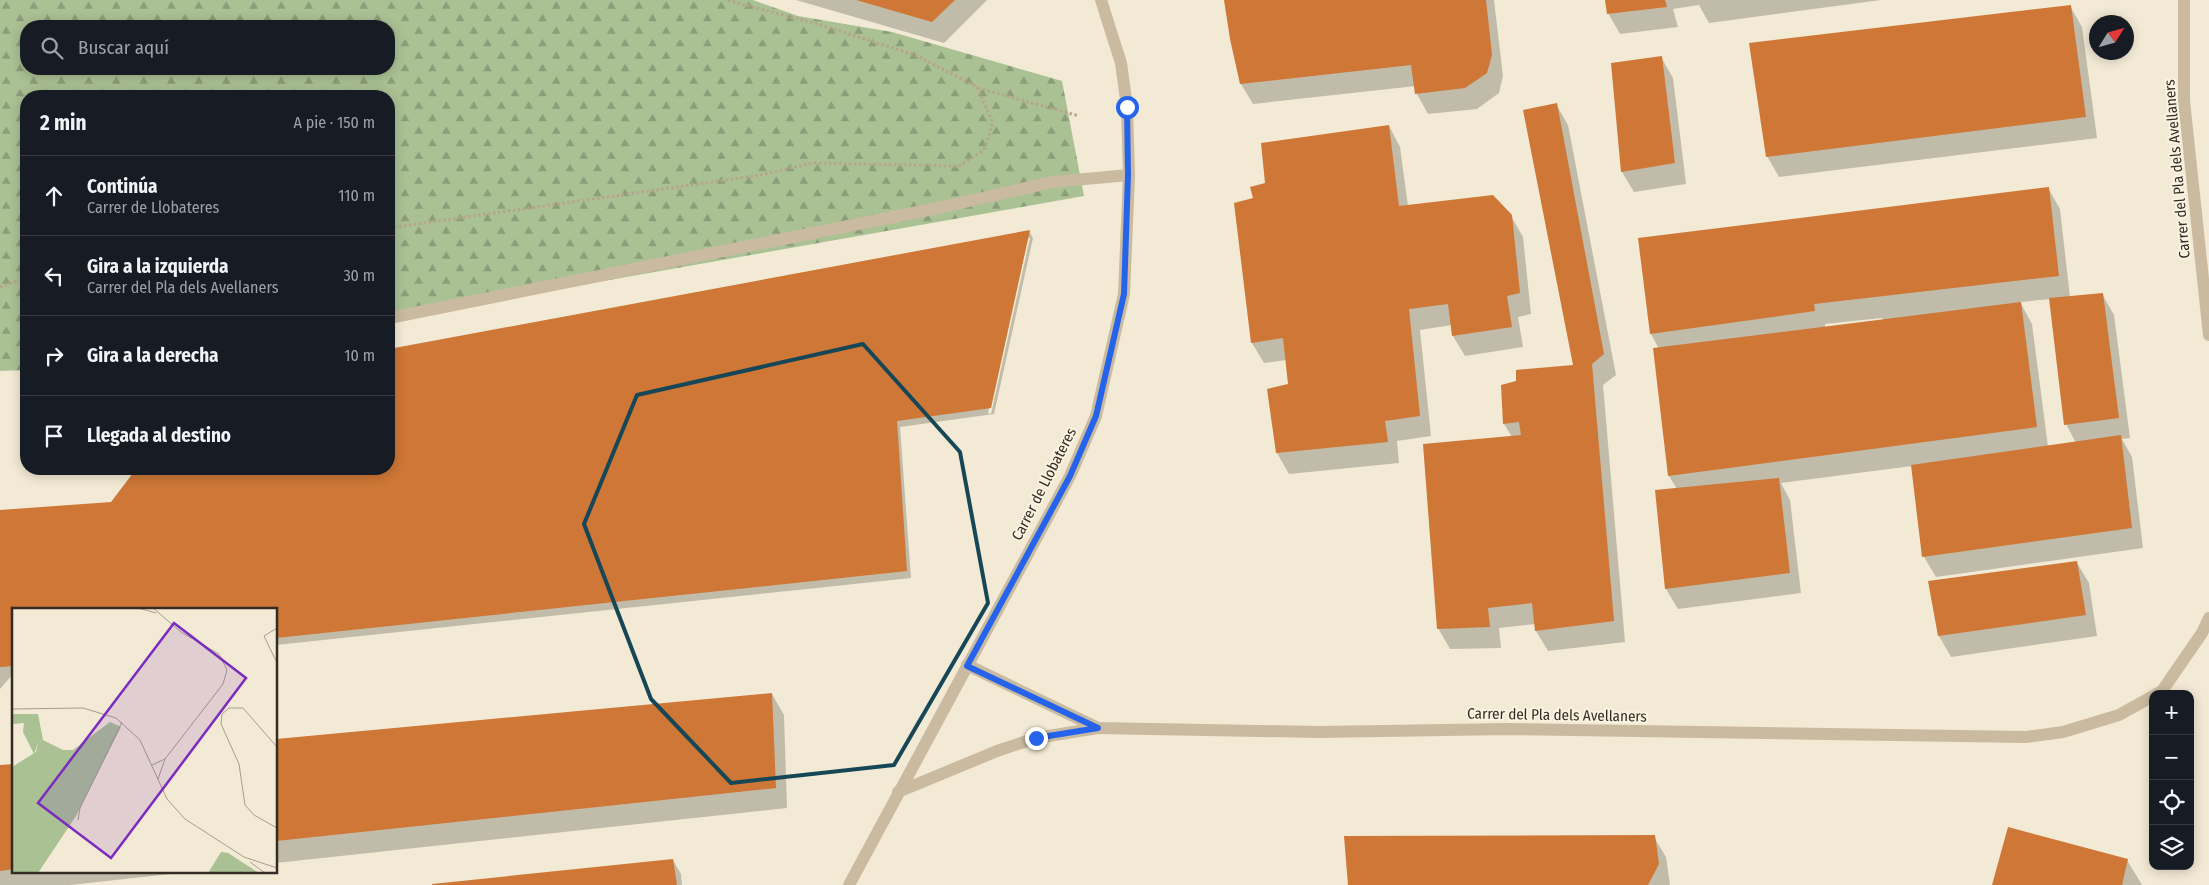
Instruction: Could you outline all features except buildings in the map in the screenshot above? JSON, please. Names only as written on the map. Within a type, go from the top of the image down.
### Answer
[{"type":"street","name":"Carrer de Llobateres","points":[[849,885],[1070,476],[1096,416],[1124,294],[1128,175],[1127,107],[1121,63],[1101,0]]},
{"type":"street","name":"Carrer del Pla dels Avellaners","points":[[2184,0],[2184,102],[2209,335]]},
{"type":"street","points":[[395,317],[943,207],[1052,182],[1128,175]]},
{"type":"street","name":"Carrer del Pla dels Avellaners","points":[[2163,690],[2202,633],[2209,618]]},
{"type":"street","name":"Carrer del Pla dels Avellaners","points":[[967,666],[1098,728],[1318,732],[1508,729],[2026,737],[2063,732],[2118,715],[2149,698]]},
{"type":"street","points":[[898,792],[997,751],[1036,738],[1098,728]]},
{"type":"path","points":[[726,0],[820,25],[915,55],[977,88],[1079,116]]},
{"type":"path","points":[[395,227],[761,175],[812,162],[959,166],[984,150],[994,123],[977,88]]},
{"type":"path","points":[[0,287],[20,280]]},
{"type":"highlighted area","points":[[863,344],[960,452],[988,603],[894,765],[731,783],[651,699],[584,524],[637,395]]},
{"type":"green space","points":[[0,0],[753,0],[798,16],[892,32],[1062,81],[1084,196],[395,318],[395,90],[20,90],[20,370],[0,371]]},
{"type":"route","points":[[1036,738],[1098,728],[967,666],[1070,476],[1096,416],[1124,294],[1128,175],[1127,107]]}]
